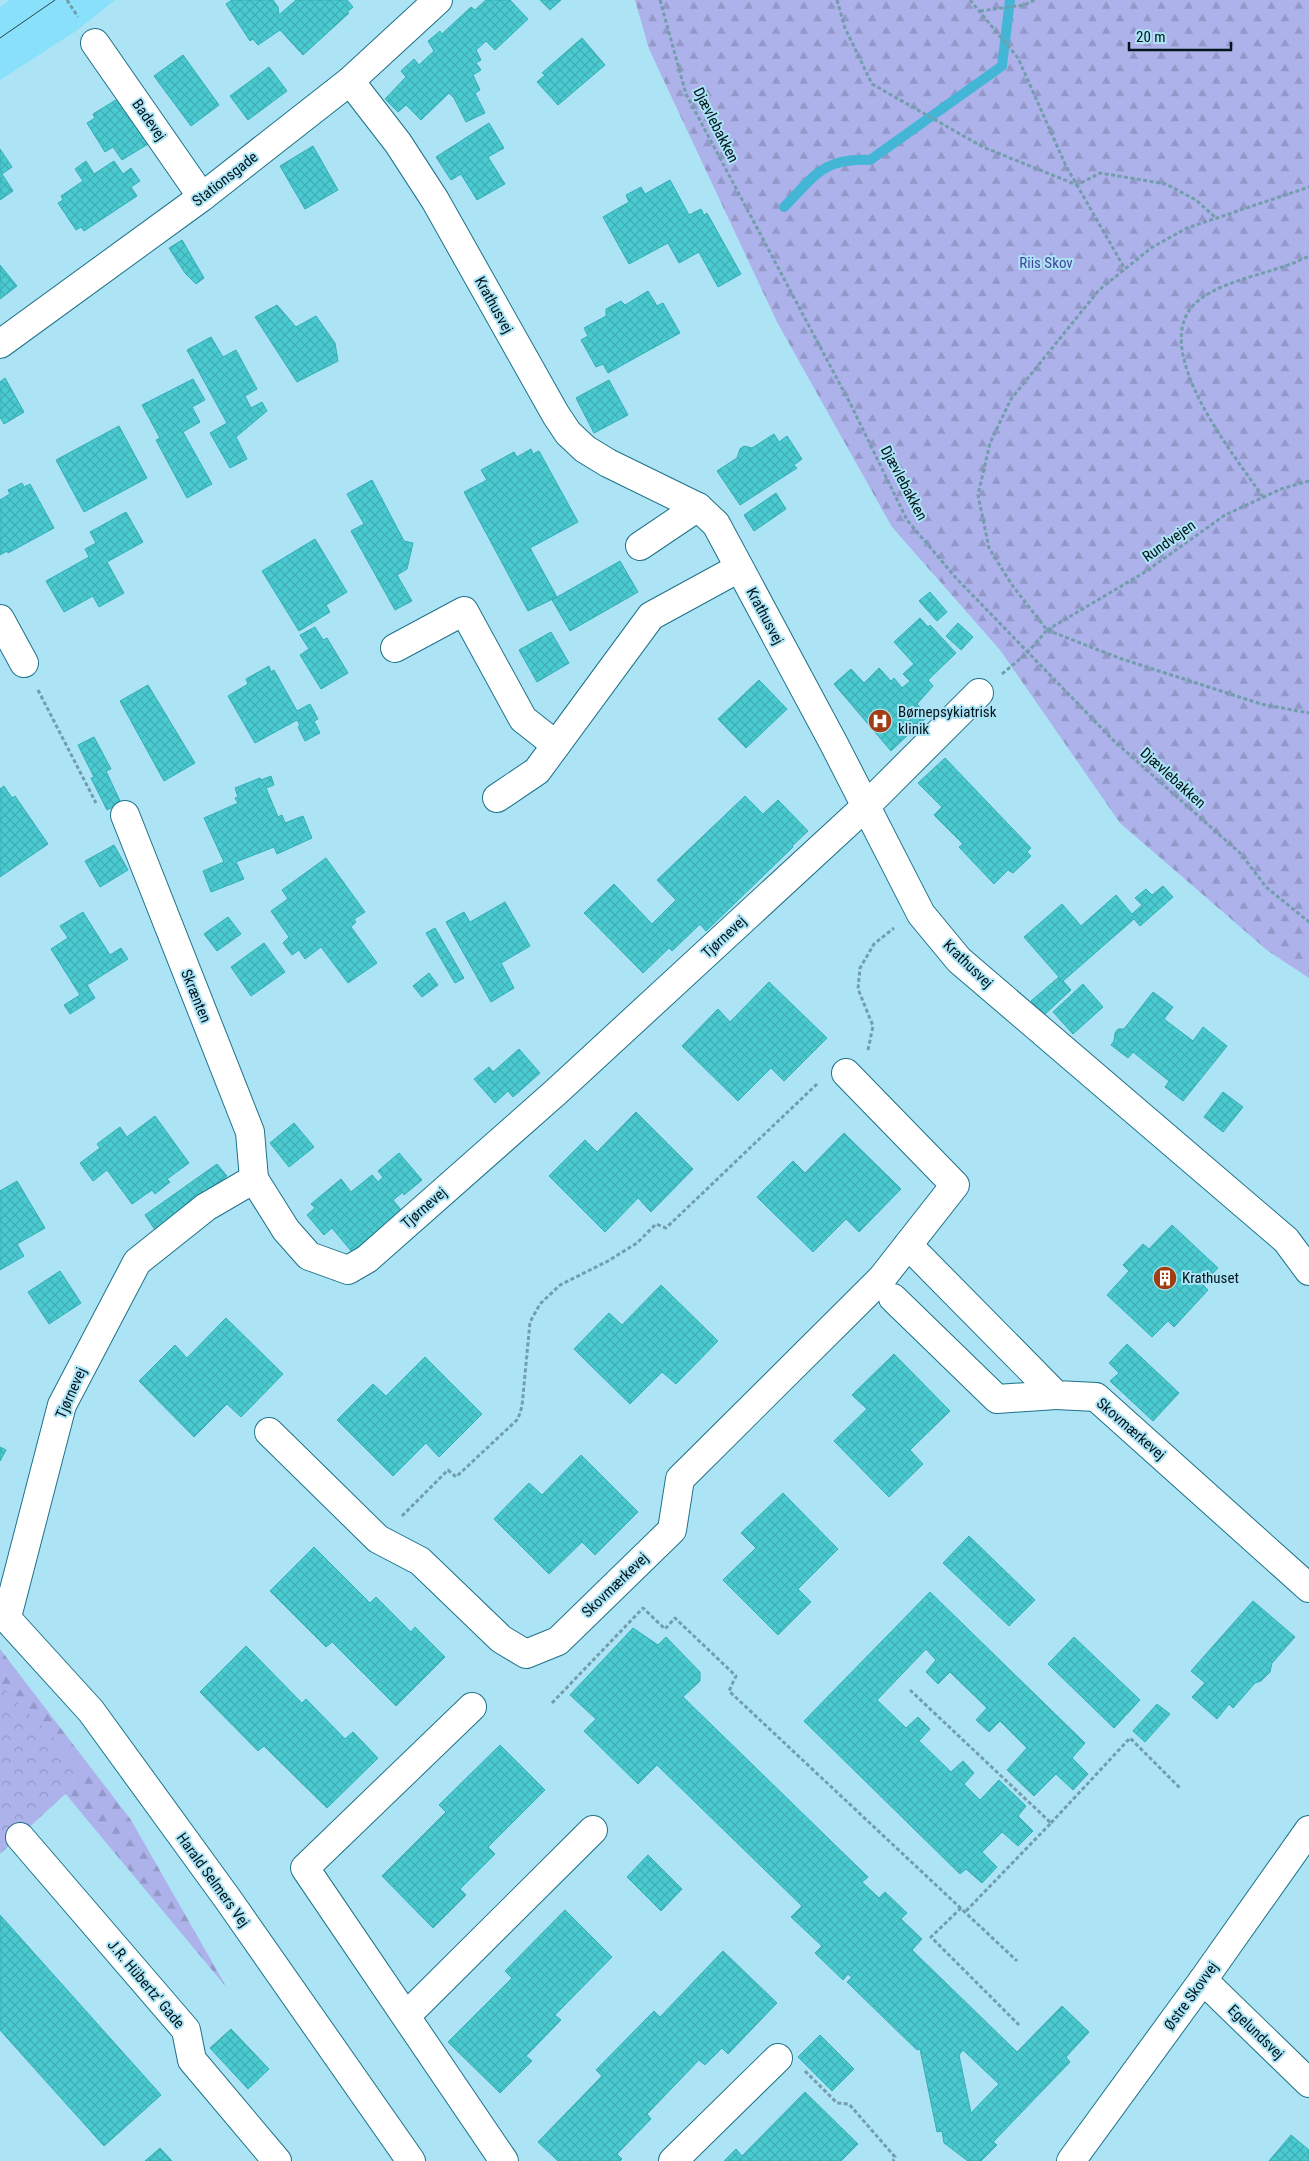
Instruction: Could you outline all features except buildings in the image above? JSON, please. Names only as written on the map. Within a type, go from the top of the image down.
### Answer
[{"type":"street","name":"Stationsgade","points":[[0,344],[202,197],[350,81],[438,0]]},
{"type":"street","name":"Badevej","points":[[95,43],[202,197]]},
{"type":"street","name":"Krathusvej","points":[[350,81],[398,143],[436,200],[556,415],[568,433],[585,448],[608,462],[698,507],[716,524],[834,744],[921,914],[959,960],[1286,1240],[1309,1271]]},
{"type":"street","points":[[640,546],[698,507]]},
{"type":"street","points":[[497,798],[537,771],[651,616],[739,568]]},
{"type":"street","points":[[395,648],[464,611],[523,719],[556,745]]},
{"type":"street","points":[[0,619],[24,664]]},
{"type":"street","name":"Tjørnevej","points":[[4,1614],[62,1405],[137,1262],[206,1207],[254,1179],[286,1230],[309,1256],[348,1270],[366,1259],[556,1092],[865,806],[979,693]]},
{"type":"street","name":"Skrænten","points":[[125,815],[250,1132],[254,1179]]},
{"type":"street","name":"Skovmærkevej","points":[[269,1432],[378,1540],[420,1561],[501,1639],[526,1654],[558,1641],[672,1530],[680,1479],[882,1278],[955,1185],[846,1073]]},
{"type":"street","points":[[908,1245],[1056,1395]]},
{"type":"street","name":"Skovmærkevej","points":[[893,1298],[997,1399],[1056,1395],[1096,1397],[1309,1588]]},
{"type":"street","name":"Harald Selmers Vej","points":[[4,1614],[96,1719],[227,1898],[410,2161]]},
{"type":"street","points":[[472,1707],[305,1868],[504,2161]]},
{"type":"street","points":[[406,2016],[593,1830]]},
{"type":"street","name":"Østre Skovvej","points":[[1071,2161],[1203,1980],[1309,1830]]},
{"type":"street","name":"J.R. Hübertz' Gade","points":[[20,1837],[186,2030],[192,2060],[277,2161]]},
{"type":"street","name":"Egelundsvej","points":[[1203,1980],[1309,2083]]},
{"type":"street","points":[[673,2161],[778,2058]]},
{"type":"path","name":"Djævlebakken","points":[[660,0],[686,94],[852,407],[907,520],[956,578],[1113,740],[1241,854],[1266,887],[1309,922]]},
{"type":"path","points":[[837,0],[845,28],[872,84],[983,148],[1077,185],[1100,173],[1166,184],[1196,200],[1216,218]]},
{"type":"path","points":[[970,0],[1018,58],[1066,166],[1125,269]]},
{"type":"path","points":[[980,11],[1024,5],[1034,0]]},
{"type":"path","points":[[1309,187],[1187,228],[1151,248],[1099,290],[1012,399],[990,443],[978,495],[988,548],[1012,585],[1047,630],[1119,658],[1261,704],[1309,713]]},
{"type":"path","points":[[1263,497],[1207,415],[1185,367],[1180,333],[1190,309],[1201,299],[1234,283],[1294,264],[1309,256]]},
{"type":"path","name":"Rundvejen","points":[[979,693],[1027,653],[1047,630],[1144,572],[1225,515],[1281,489],[1309,481]]},
{"type":"path","points":[[24,664],[102,815],[125,815]]},
{"type":"path","points":[[378,1540],[448,1470],[456,1477],[518,1419],[522,1406],[530,1322],[540,1304],[560,1285],[608,1261],[638,1243],[656,1224],[666,1228],[839,1063],[846,1073],[867,1051],[873,1026],[858,989],[860,968],[874,944],[890,930],[921,914]]},
{"type":"path","points":[[552,1703],[643,1608],[666,1629],[675,1618],[736,1676],[729,1691],[1017,1961]]},
{"type":"path","points":[[910,1690],[1051,1823]]},
{"type":"path","points":[[965,1912],[1130,1738],[1181,1789]]},
{"type":"path","points":[[961,1908],[932,1937],[1019,2025]]},
{"type":"path","points":[[778,2058],[796,2061],[838,2103],[850,2104],[895,2157],[893,2161]]},
{"type":"shaded area","points":[[10,0],[115,0],[76,31],[0,80],[0,7]]},
{"type":"green space","name":"Riis Skov","points":[[635,0],[1309,0],[1309,978],[1268,951],[1120,823],[1000,650],[892,527],[777,322],[649,49]]},
{"type":"green space","points":[[0,1649],[131,1820],[227,1988],[49,1774],[0,1776]]},
{"type":"green space","points":[[0,1685],[56,1740],[85,1776],[0,1854]]},
{"type":"waterway","points":[[784,207],[821,171],[841,162],[870,160],[1002,66],[1010,0]]},
{"type":"tram line","points":[[0,38],[55,0]]},
{"type":"place","name":"Børnepsykiatrisk klinik","points":[[880,721]]},
{"type":"place","name":"Krathuset","points":[[1165,1278]]}]
